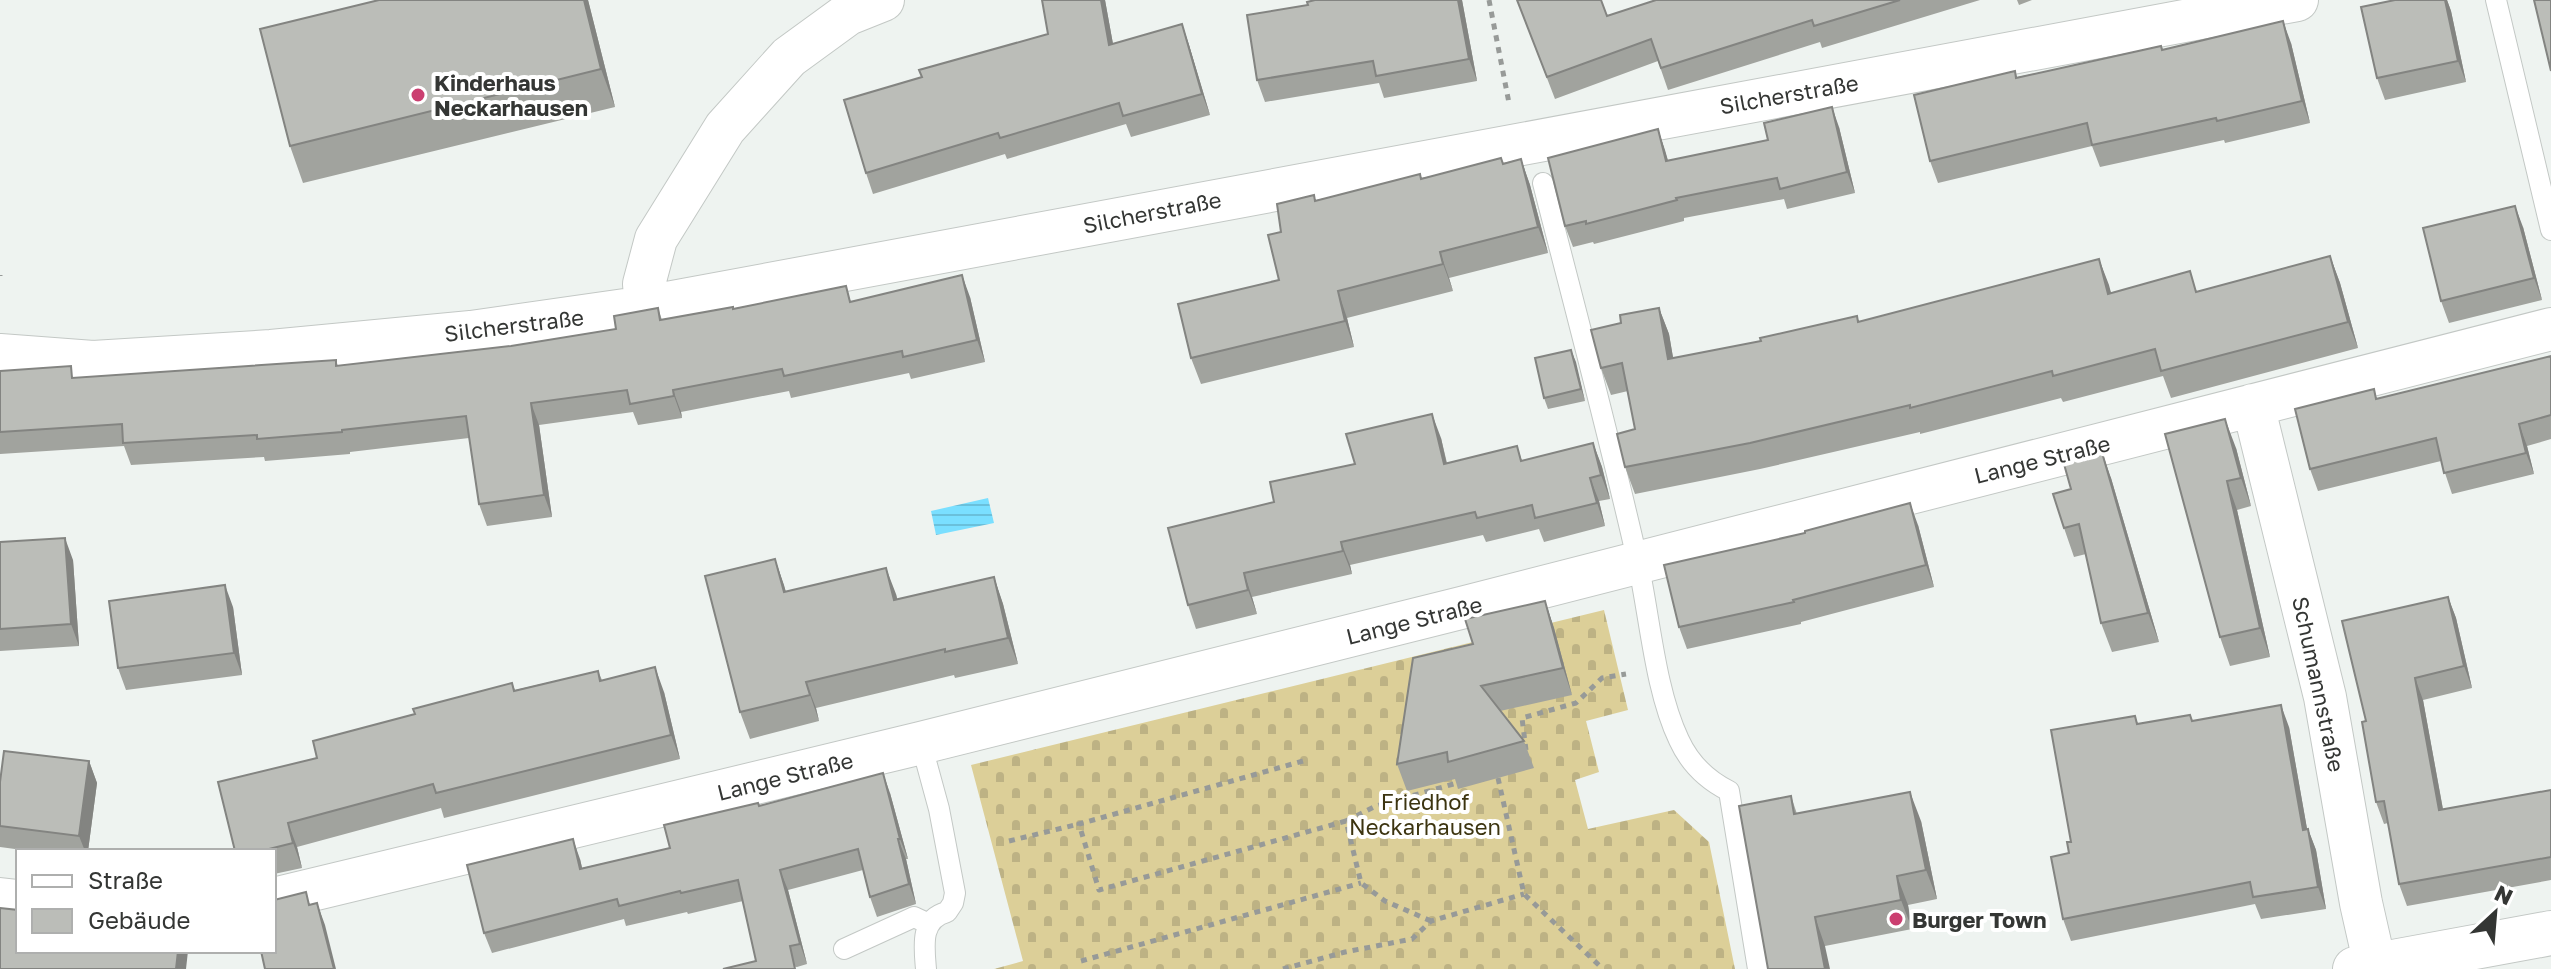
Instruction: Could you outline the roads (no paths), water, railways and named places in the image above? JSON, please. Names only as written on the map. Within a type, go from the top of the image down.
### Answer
[{"type":"main road","points":[[2365,967],[2551,933]]},
{"type":"street","points":[[646,307],[644,284],[656,239],[725,128],[789,57],[848,14],[883,0]]},
{"type":"street","name":"Silcherstraße","points":[[0,355],[93,362],[271,351],[471,332],[646,307],[2297,0]]},
{"type":"street","name":"Lange Straße","points":[[276,899],[921,743],[2551,329]]},
{"type":"street","name":"Schumannstraße","points":[[2253,405],[2325,697],[2365,967]]},
{"type":"lane","points":[[2496,0],[2551,230]]},
{"type":"lane","points":[[1543,183],[1638,563],[1663,698],[1680,742],[1695,765],[1710,782],[1729,791],[1758,969]]},
{"type":"lane","points":[[921,743],[939,809],[955,893],[947,912],[936,915],[929,924],[925,935],[926,969]]},
{"type":"lane","points":[[844,949],[914,917],[929,924]]},
{"type":"water","points":[[988,498],[994,523],[936,535],[931,511]]},
{"type":"place","name":"Kinderhaus Neckarhausen","points":[[418,95]]},
{"type":"place","name":"Burger Town","points":[[1896,919]]},
{"type":"park label","name":"Friedhof Neckarhausen","points":[[1425,814]]}]
